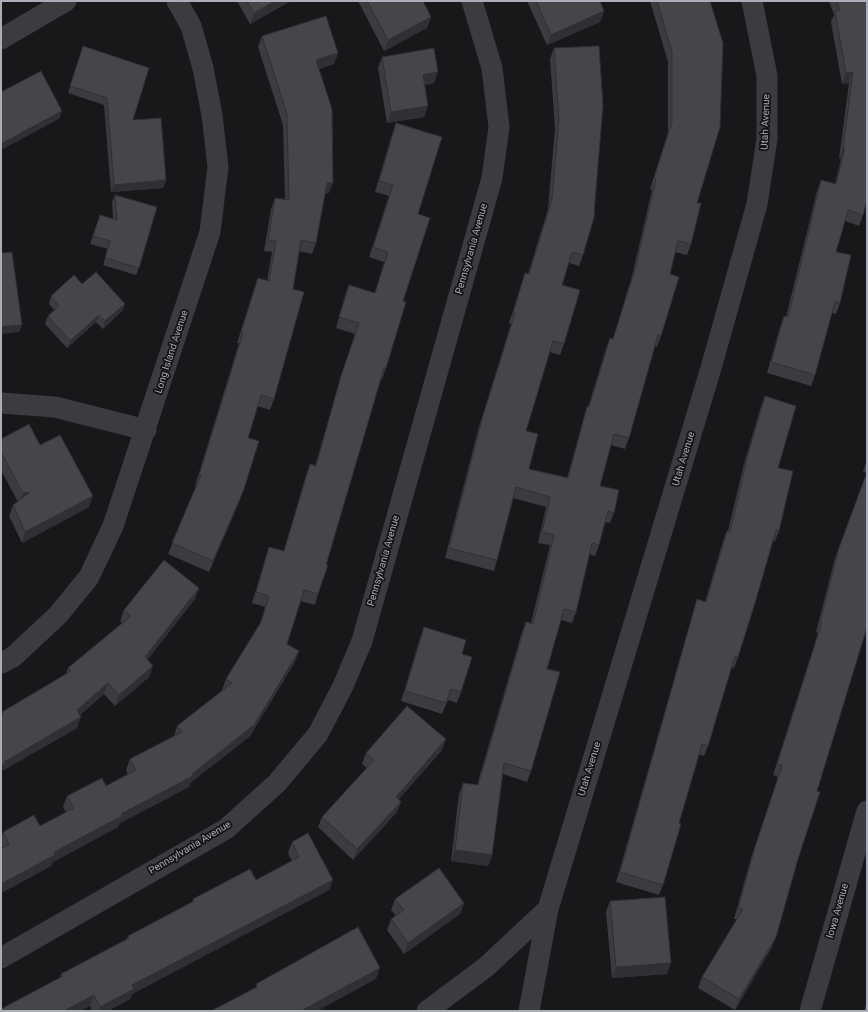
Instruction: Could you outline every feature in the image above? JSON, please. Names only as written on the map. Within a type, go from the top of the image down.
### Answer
[{"type":"street","points":[[1,39],[66,1]]},
{"type":"street","name":"Long Island Avenue","points":[[1,663],[13,656],[58,615],[89,577],[113,526],[146,430],[210,232],[218,167],[212,115],[203,68],[190,26],[177,1]]},
{"type":"street","name":"Pennsylvania Avenue","points":[[1,958],[226,829],[277,784],[312,740],[343,686],[362,642],[492,178],[499,127],[492,68],[472,1]]},
{"type":"street","name":"Utah Avenue","points":[[529,1011],[548,910],[711,368],[757,204],[767,139],[767,76],[752,1]]},
{"type":"street","points":[[1,403],[55,407],[146,430]]},
{"type":"street","name":"Iowa Avenue","points":[[810,1011],[867,811]]},
{"type":"street","points":[[427,1011],[486,967],[548,910]]},
{"type":"building","points":[[247,1],[275,1],[254,13]]},
{"type":"building","points":[[367,1],[423,1],[431,17],[388,40]]},
{"type":"building","points":[[536,1],[600,1],[604,11],[551,35]]},
{"type":"building","points":[[657,1],[710,1],[723,43],[720,127],[697,203],[701,203],[691,244],[678,241],[670,274],[679,277],[661,336],[658,335],[629,438],[614,434],[600,486],[619,490],[614,513],[608,511],[599,545],[592,543],[576,612],[564,609],[547,669],[560,672],[531,771],[504,763],[492,855],[455,850],[463,783],[478,785],[526,622],[533,624],[554,535],[542,532],[550,497],[516,487],[497,560],[449,548],[482,419],[515,313],[513,313],[525,273],[529,274],[552,199],[559,118],[554,48],[599,46],[603,105],[595,214],[583,255],[572,252],[562,285],[580,290],[564,344],[553,341],[526,431],[538,434],[529,469],[568,478],[587,407],[589,407],[610,338],[613,339],[636,266],[656,179],[654,178],[672,122],[672,52]]},
{"type":"building","points":[[837,1],[867,1],[867,200],[863,215],[848,210],[836,252],[851,255],[840,303],[835,302],[815,375],[771,362],[784,316],[788,317],[821,180],[836,184],[845,148],[843,148],[853,72],[846,73],[835,11],[840,10]]},
{"type":"building","points":[[326,16],[338,53],[316,60],[332,109],[333,183],[327,183],[316,243],[301,240],[293,289],[304,292],[274,399],[261,395],[248,438],[259,441],[244,489],[213,561],[172,543],[201,475],[199,475],[243,333],[241,332],[258,278],[269,281],[276,241],[268,240],[275,198],[289,200],[287,114],[262,36]]},
{"type":"building","points":[[83,46],[149,68],[133,120],[161,118],[166,180],[114,185],[107,98],[70,86]]},
{"type":"building","points":[[434,48],[438,72],[423,75],[428,106],[391,112],[382,57]]},
{"type":"building","points":[[41,71],[62,111],[1,144],[1,92]]},
{"type":"building","points":[[396,123],[442,137],[418,214],[430,218],[403,301],[406,302],[386,368],[384,368],[326,565],[328,565],[318,594],[304,590],[287,644],[299,651],[254,725],[192,774],[193,776],[121,814],[122,816],[54,852],[55,855],[1,884],[1,849],[9,844],[3,832],[34,815],[40,826],[74,808],[67,796],[102,778],[106,786],[136,770],[130,759],[182,732],[177,726],[232,683],[226,679],[261,622],[269,596],[256,592],[269,547],[284,551],[310,464],[316,466],[341,376],[359,323],[339,317],[349,285],[375,293],[388,252],[373,247],[393,185],[379,181]]},
{"type":"building","points":[[115,195],[157,207],[139,268],[105,258],[110,241],[93,236],[100,215],[117,220]]},
{"type":"building","points":[[12,252],[22,325],[1,327],[1,253]]},
{"type":"building","points":[[96,272],[125,304],[105,321],[99,315],[70,341],[48,316],[59,306],[51,296],[74,275],[82,284]]},
{"type":"building","points":[[765,396],[796,406],[778,468],[793,471],[779,531],[776,530],[738,657],[735,656],[708,746],[702,744],[663,885],[620,872],[697,599],[706,602],[727,531],[730,532],[748,454]]},
{"type":"building","points":[[29,424],[40,445],[60,435],[93,496],[25,532],[13,505],[30,492],[23,493],[1,452],[1,439]]},
{"type":"building","points":[[867,472],[867,627],[817,791],[820,792],[798,859],[776,937],[739,999],[702,977],[743,909],[738,908],[755,847],[782,766],[777,764],[822,622],[820,622],[839,548]]},
{"type":"building","points":[[164,560],[199,588],[145,657],[153,666],[119,695],[108,683],[77,710],[81,717],[4,762],[5,764],[1,766],[2,712],[71,671],[68,668],[131,616],[124,610]]},
{"type":"building","points":[[424,627],[466,640],[462,654],[472,657],[461,692],[451,689],[446,703],[405,691]]},
{"type":"building","points":[[407,706],[446,739],[396,797],[401,802],[357,849],[322,817],[374,760],[366,753]]},
{"type":"building","points":[[308,833],[333,880],[132,985],[134,989],[100,1007],[94,995],[64,1011],[1,1011],[1,1009],[63,976],[61,974],[129,938],[128,936],[250,869],[256,880],[299,857],[292,842]]},
{"type":"building","points":[[439,868],[464,903],[408,943],[391,919],[404,910],[395,899]]},
{"type":"building","points":[[665,897],[671,963],[616,967],[610,901]]},
{"type":"building","points":[[358,927],[380,968],[301,1011],[211,1011],[257,987],[256,984]]}]
